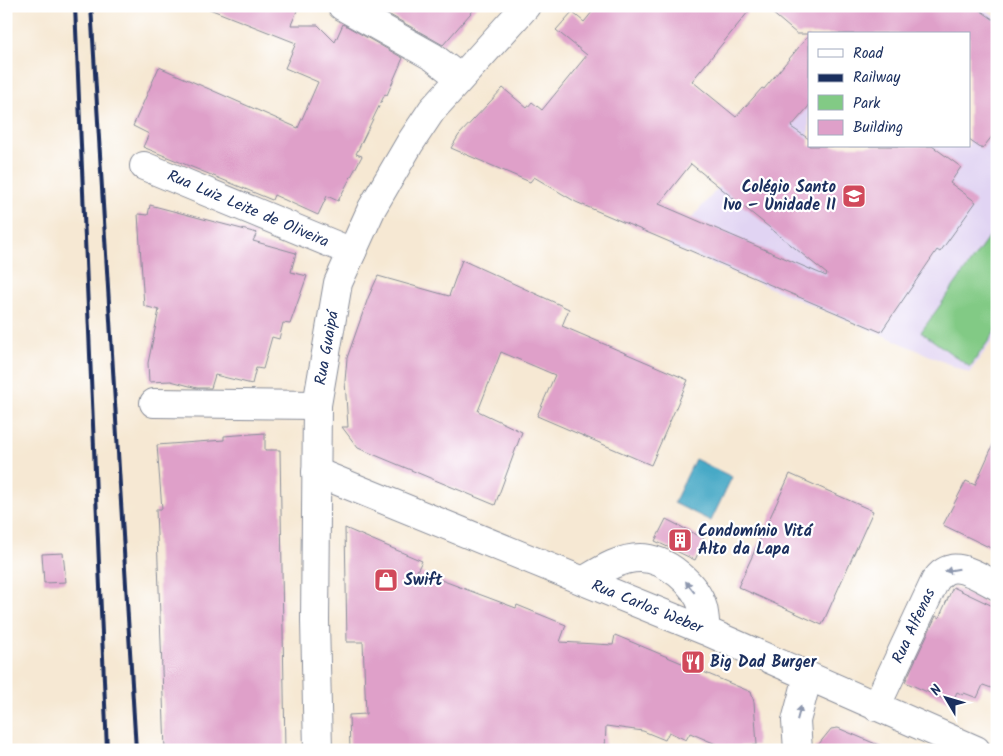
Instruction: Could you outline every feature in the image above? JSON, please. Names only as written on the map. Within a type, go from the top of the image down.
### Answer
[{"type":"street","points":[[342,6],[433,57],[460,78]]},
{"type":"street","name":"Rua Guaipá","points":[[318,750],[316,622],[317,404],[338,283],[372,208],[410,143],[432,110],[526,6]]},
{"type":"street","name":"Rua Luiz Leite de Oliveira","points":[[144,166],[352,252]]},
{"type":"street","points":[[154,403],[317,404]]},
{"type":"street","name":"Rua Carlos Weber","points":[[316,472],[706,631],[976,750]]},
{"type":"street","points":[[583,581],[607,567],[622,561],[640,558],[659,562],[675,571],[690,585],[702,607],[706,631]]},
{"type":"street","name":"Rua Alfenas","points":[[876,707],[935,581],[942,573],[950,568],[961,569],[997,586]]},
{"type":"street","points":[[798,750],[796,721],[808,676]]},
{"type":"shaded area","name":"Colégio Santo Ivo – Unidade II","points":[[877,6],[981,6],[997,18],[997,335],[969,373],[668,245],[808,85],[808,148],[970,148],[970,32],[962,32]]},
{"type":"green space","points":[[991,234],[997,238],[997,329],[970,367],[921,332]]},
{"type":"water","points":[[695,459],[732,477],[711,521],[674,503]]},
{"type":"building","points":[[208,6],[299,6],[291,25],[318,25],[335,42],[343,24],[403,58],[387,95],[385,94],[356,154],[362,156],[338,201],[327,196],[318,215],[274,195],[272,200],[143,147],[149,134],[133,126],[159,67],[298,128],[318,82],[285,68],[296,43],[207,8]]},
{"type":"building","points":[[374,6],[477,6],[443,45]]},
{"type":"building","points":[[597,6],[753,6],[692,81],[736,117],[762,88],[764,89],[808,36],[808,107],[791,127],[808,138],[808,148],[935,148],[961,167],[950,183],[976,202],[940,252],[937,250],[881,332],[576,202],[534,177],[530,182],[451,148],[459,135],[503,88],[527,108],[532,102],[542,110],[587,55],[556,30],[572,12],[584,22]],"holes":[[[691,164],[827,274],[826,276],[659,204]]]},
{"type":"building","points":[[764,6],[974,6],[997,22],[997,130],[982,149],[970,141],[970,32],[808,32],[808,34],[797,34]]},
{"type":"building","points":[[150,205],[257,233],[253,241],[296,253],[291,272],[307,276],[290,324],[283,323],[279,339],[272,337],[263,369],[256,368],[252,384],[215,375],[211,388],[197,388],[171,381],[149,382],[148,363],[159,310],[144,306],[138,214],[148,215]]},
{"type":"building","points":[[462,260],[569,309],[562,326],[688,380],[651,465],[537,416],[555,375],[501,352],[478,411],[522,432],[495,505],[358,448],[342,427],[348,427],[345,381],[347,358],[368,298],[378,276],[449,296]]},
{"type":"building","points":[[265,433],[265,450],[280,450],[285,750],[165,750],[156,509],[162,509],[157,445],[224,440],[224,436]]},
{"type":"building","points":[[997,436],[997,551],[943,525],[966,481],[975,485]]},
{"type":"building","points":[[790,474],[873,511],[822,625],[738,587]]},
{"type":"building","name":"Condomínio Vitá Alto da Lapa","points":[[666,519],[705,539],[695,560],[655,541]]},
{"type":"building","points":[[345,528],[422,561],[417,571],[516,608],[517,605],[566,625],[560,642],[613,645],[615,635],[751,692],[754,702],[757,745],[723,747],[690,733],[686,740],[669,732],[665,740],[643,731],[606,726],[605,750],[350,750],[349,715],[366,714],[363,642],[347,642]]},
{"type":"building","points":[[63,553],[66,582],[44,583],[42,554]]},
{"type":"building","points":[[953,587],[997,608],[997,690],[983,685],[977,698],[957,692],[952,703],[905,682],[936,616],[939,618]]},
{"type":"building","points":[[838,728],[890,750],[814,750],[831,729]]},
{"type":"railway","points":[[75,6],[107,750]]},
{"type":"railway","points":[[91,6],[136,750]]},
{"type":"place","name":"Colégio Santo Ivo – Unidade II","points":[[854,196]]},
{"type":"place","name":"Condomínio Vitá Alto da Lapa","points":[[680,540]]},
{"type":"place","name":"Swift","points":[[386,580]]},
{"type":"place","name":"Big Dad Burger","points":[[693,662]]}]
